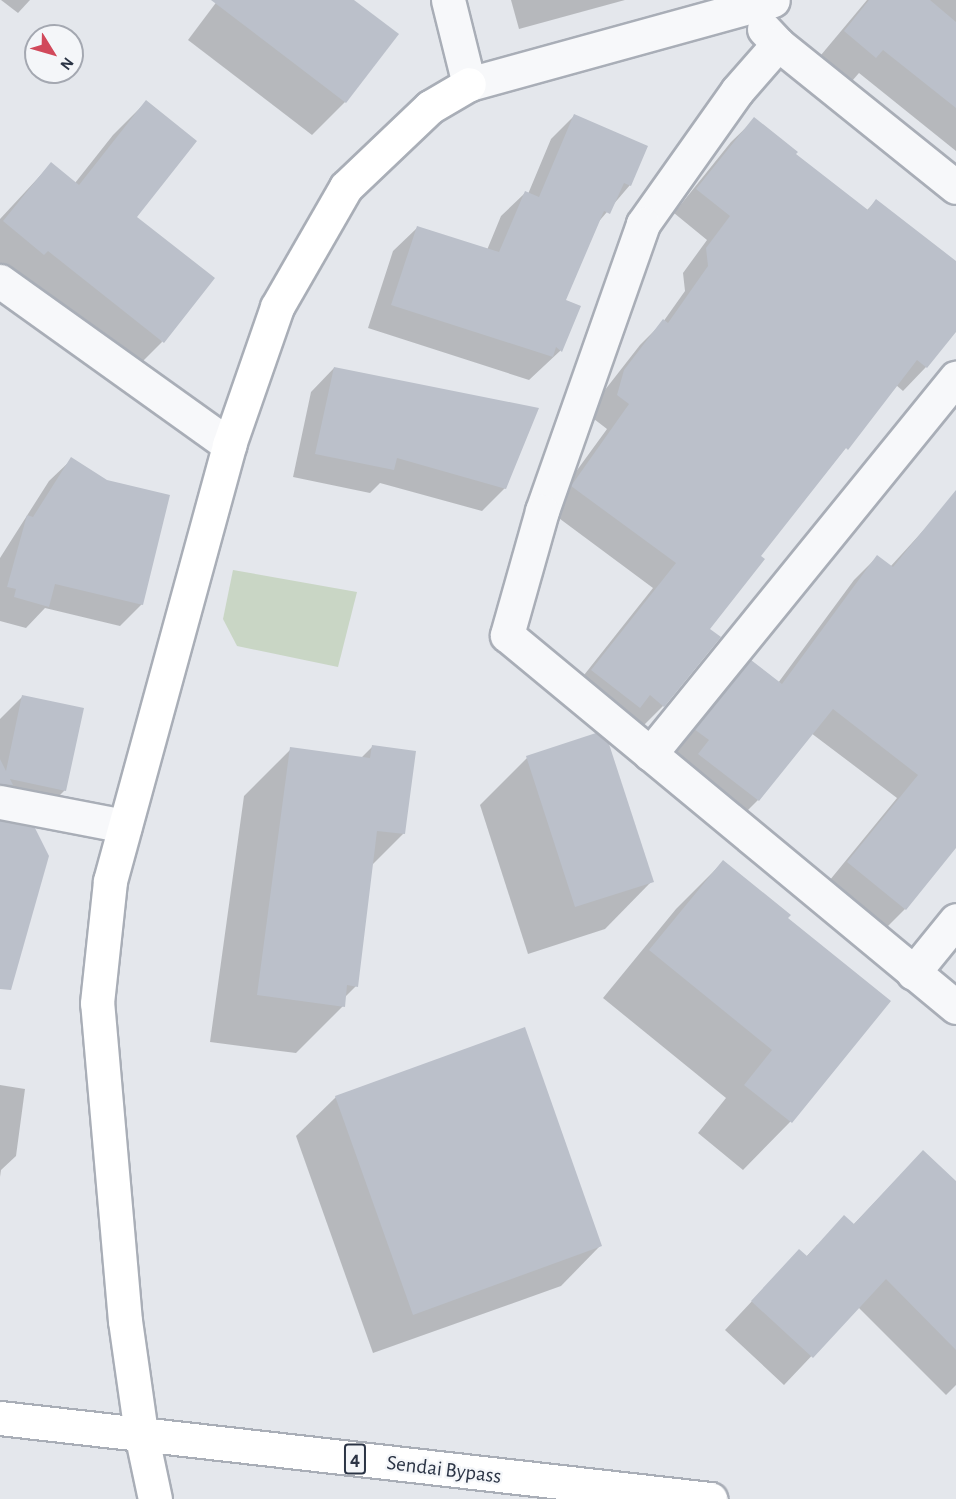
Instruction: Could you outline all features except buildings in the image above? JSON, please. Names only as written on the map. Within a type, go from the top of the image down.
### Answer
[{"type":"main road","points":[[155,1499],[141,1433],[125,1321],[96,1004],[110,881],[229,445],[277,307],[346,187],[430,107],[469,84]]},
{"type":"main road","name":"Sendai Bypass","points":[[0,1418],[710,1499]]},
{"type":"street","points":[[448,0],[469,84],[758,4],[778,44],[956,187]]},
{"type":"street","points":[[778,44],[737,91],[643,224],[542,511],[507,635],[956,1007]]},
{"type":"street","points":[[0,281],[229,445]]},
{"type":"street","points":[[650,754],[956,378]]},
{"type":"street","points":[[0,802],[125,826]]},
{"type":"street","points":[[913,973],[956,920]]},
{"type":"green space","points":[[233,570],[357,592],[338,667],[237,646],[223,619]]}]
